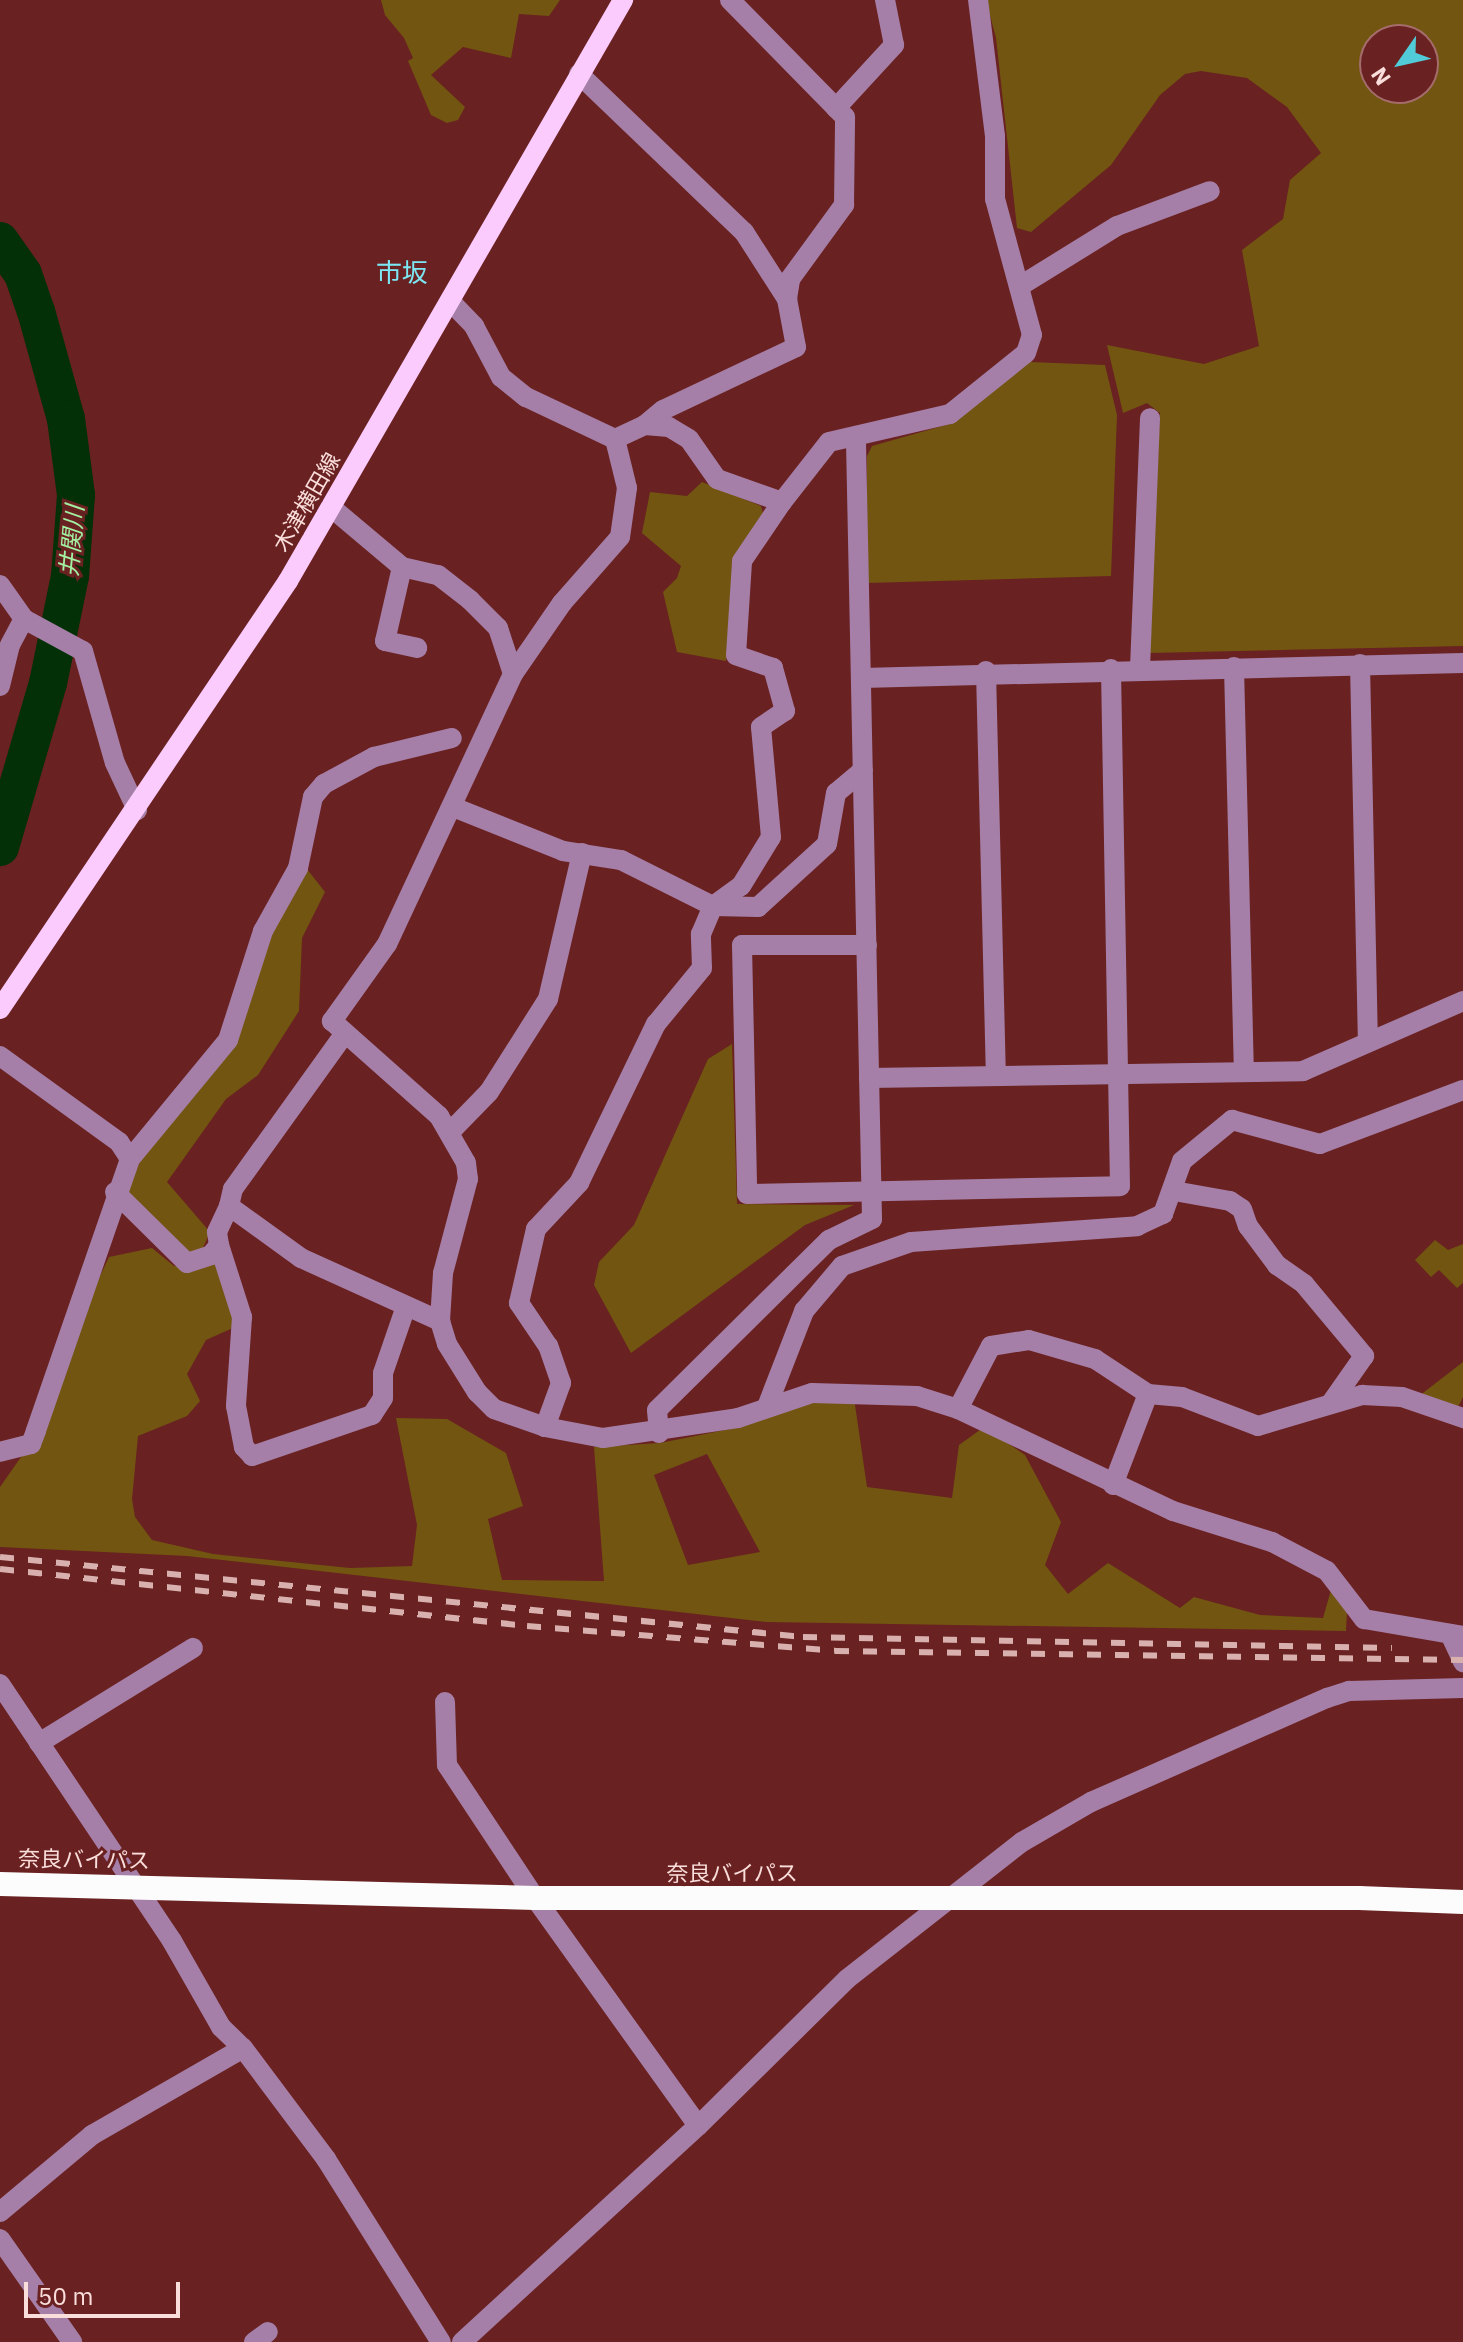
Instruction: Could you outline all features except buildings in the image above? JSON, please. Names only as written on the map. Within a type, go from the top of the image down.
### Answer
[{"type":"highway","name":"奈良バイパス","points":[[0,1884],[134,1884],[535,1898],[1359,1898],[1463,1902]]},
{"type":"main road","name":"木津横田線","points":[[0,1009],[137,810],[332,508],[623,0]]},
{"type":"street","points":[[615,439],[645,425],[663,410],[796,347],[787,299],[790,279],[844,205],[845,117],[730,0]]},
{"type":"street","points":[[836,108],[894,45],[885,0]]},
{"type":"street","points":[[545,1427],[561,1383],[548,1346],[519,1303],[536,1229],[579,1183],[656,1024],[702,968],[701,934],[713,906],[741,886],[771,837],[761,727],[785,711],[773,668],[736,655],[742,561],[782,502],[829,442],[856,439],[950,414],[1026,353],[1032,335],[995,199],[995,136],[980,1]]},
{"type":"street","points":[[579,74],[744,232],[787,299]]},
{"type":"street","points":[[1020,286],[1117,226],[1210,191]]},
{"type":"street","points":[[450,301],[474,326],[501,377],[526,397],[615,439],[626,476],[620,537],[562,603],[513,674],[387,944],[332,1021],[451,1131],[468,1179],[443,1273],[440,1321],[447,1344],[477,1392],[494,1409],[581,1437],[659,1433],[738,1418],[768,1404],[812,1393],[917,1396],[958,1409],[1113,1485],[1286,1549],[1327,1571],[1364,1619],[1457,1636],[1463,1662]]},
{"type":"street","points":[[1140,668],[1150,418]]},
{"type":"street","points":[[645,425],[680,432],[717,479],[782,502]]},
{"type":"street","points":[[659,1433],[657,1410],[829,1240],[872,1219],[856,439]]},
{"type":"street","points":[[332,508],[402,567],[438,575],[470,600],[498,628],[513,674]]},
{"type":"street","points":[[402,567],[385,641],[417,648]]},
{"type":"street","points":[[0,585],[31,623],[75,646],[93,674],[115,763],[137,810]]},
{"type":"street","points":[[0,686],[10,645],[31,623]]},
{"type":"street","points":[[862,678],[986,671],[1463,663]]},
{"type":"street","points":[[1360,664],[1368,1042]]},
{"type":"street","points":[[1234,667],[1244,1072]]},
{"type":"street","points":[[867,945],[742,945],[747,1194],[1120,1186],[1111,669]]},
{"type":"street","points":[[986,671],[996,1076]]},
{"type":"street","points":[[0,1452],[31,1444],[115,1192],[130,1159],[228,1040],[263,931],[298,868],[313,797],[324,784],[374,757],[452,738]]},
{"type":"street","points":[[453,807],[563,851],[621,860],[713,906],[758,907],[827,844],[836,793],[863,770]]},
{"type":"street","points":[[451,1131],[489,1092],[548,999],[582,853]]},
{"type":"street","points":[[869,1078],[1303,1071],[1463,1001]]},
{"type":"street","points":[[345,1033],[233,1189],[217,1232],[242,1317],[236,1406],[244,1447],[252,1456],[372,1415],[383,1398],[383,1373],[405,1309]]},
{"type":"street","points":[[0,1056],[119,1142],[130,1159]]},
{"type":"street","points":[[768,1404],[804,1311],[842,1266],[911,1242],[1137,1226],[1163,1214],[1174,1191],[1182,1161],[1232,1120],[1320,1144],[1463,1090]]},
{"type":"street","points":[[1174,1191],[1230,1201],[1242,1209],[1248,1226],[1277,1265],[1304,1284],[1364,1356],[1331,1403]]},
{"type":"street","points":[[115,1192],[178,1259],[197,1261],[219,1245]]},
{"type":"street","points":[[229,1206],[301,1258],[405,1309],[440,1321]]},
{"type":"street","points":[[958,1409],[991,1346],[1029,1340],[1095,1359],[1148,1394],[1182,1397],[1258,1426],[1362,1395],[1402,1397],[1463,1418]]},
{"type":"street","points":[[1113,1485],[1148,1394]]},
{"type":"street","points":[[39,1743],[193,1648]]},
{"type":"street","points":[[0,1684],[134,1884],[221,2027],[243,2048],[326,2159],[441,2342]]},
{"type":"street","points":[[462,2342],[698,2126],[847,1979],[944,1900],[1022,1842],[1091,1802],[1327,1698],[1349,1691],[1463,1688]]},
{"type":"street","points":[[445,1702],[447,1765],[535,1898],[698,2126]]},
{"type":"street","points":[[0,2212],[92,2135],[243,2048]]},
{"type":"street","points":[[0,2239],[72,2342]]},
{"type":"shaded area","points":[[381,0],[560,0],[549,16],[519,14],[511,58],[463,47],[431,75],[465,107],[458,120],[447,123],[431,115],[408,61],[413,58],[404,38],[385,15]]},
{"type":"shaded area","points":[[986,0],[1463,0],[1463,646],[1149,653],[1160,413],[1147,403],[1123,413],[1107,345],[1204,364],[1259,346],[1242,250],[1283,219],[1290,180],[1321,153],[1287,107],[1247,78],[1201,71],[1185,74],[1160,95],[1111,165],[1031,232],[1017,228],[996,38]]},
{"type":"shaded area","points":[[1030,362],[1105,365],[1117,415],[1111,576],[867,583],[867,456],[872,446],[953,423]]},
{"type":"shaded area","points":[[702,482],[761,506],[764,517],[733,558],[726,661],[677,652],[663,592],[677,578],[681,566],[642,533],[650,492],[687,496]]},
{"type":"shaded area","points":[[303,864],[325,892],[302,938],[299,1011],[258,1075],[226,1099],[167,1182],[210,1232],[202,1250],[186,1257],[124,1189],[142,1159],[231,1050],[269,934]]},
{"type":"shaded area","points":[[732,1044],[737,1204],[854,1205],[805,1225],[631,1353],[594,1285],[599,1262],[634,1225],[708,1059]]},
{"type":"shaded area","points":[[1435,1240],[1448,1250],[1463,1244],[1463,1283],[1457,1288],[1439,1270],[1431,1277],[1415,1260]]},
{"type":"shaded area","points":[[152,1248],[174,1266],[215,1264],[235,1327],[206,1340],[187,1374],[200,1401],[187,1416],[138,1436],[132,1499],[135,1517],[152,1540],[213,1554],[350,1568],[412,1566],[417,1525],[396,1418],[447,1419],[506,1453],[523,1506],[488,1519],[502,1580],[604,1581],[594,1447],[660,1443],[740,1427],[812,1400],[854,1398],[867,1487],[952,1498],[959,1445],[984,1427],[1025,1455],[1061,1522],[1045,1565],[1068,1594],[1108,1563],[1180,1608],[1194,1597],[1260,1615],[1323,1618],[1331,1590],[1347,1611],[1346,1631],[767,1622],[187,1556],[0,1547],[0,1487],[21,1457],[35,1451],[76,1327],[109,1257]],"holes":[[[707,1454],[760,1552],[688,1565],[654,1475]]]},
{"type":"shaded area","points":[[1463,1362],[1463,1397],[1457,1409],[1419,1396]]},
{"type":"waterway","name":"井関川","points":[[0,241],[23,274],[36,311],[66,419],[76,495],[70,576],[48,683],[0,847]]},
{"type":"railway","points":[[0,1557],[803,1637],[1392,1648]]},
{"type":"railway","points":[[0,1569],[527,1626],[835,1651],[1463,1660]]},
{"type":"district","name":"市坂","points":[[402,273]]}]
